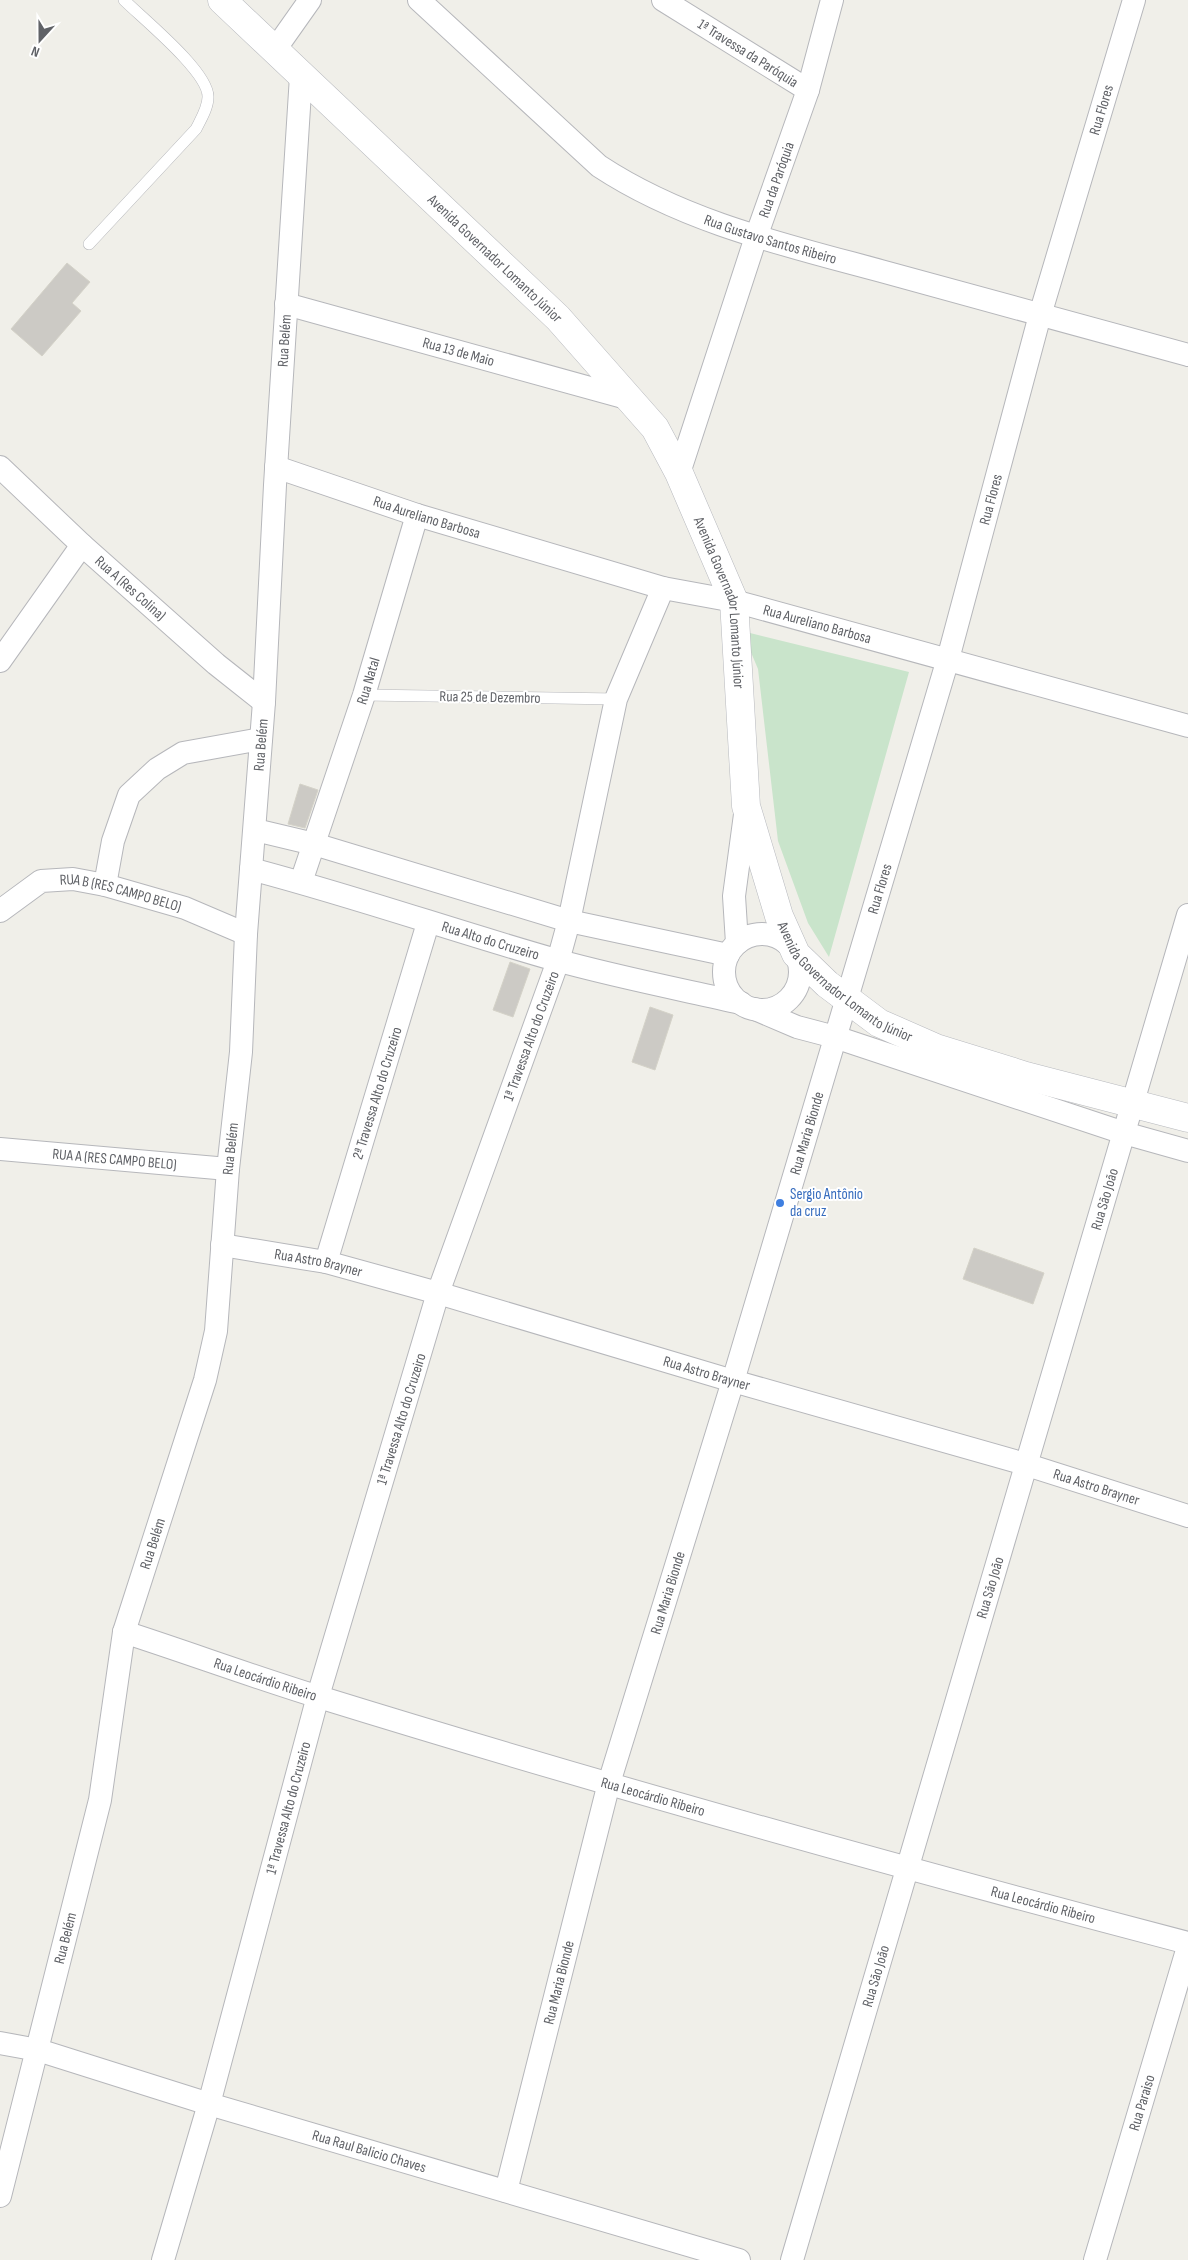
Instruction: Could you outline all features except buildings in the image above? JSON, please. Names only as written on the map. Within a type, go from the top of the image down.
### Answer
[{"type":"main road","name":"Avenida Governador Lomanto Júnior","points":[[222,0],[558,318],[655,428],[679,473],[734,601],[746,806],[779,916],[796,954],[826,984],[879,1022],[936,1048],[1026,1076],[1133,1102],[1188,1118]]},
{"type":"street","points":[[274,51],[310,0]]},
{"type":"street","name":"Rua Gustavo Santos Ribeiro","points":[[419,0],[599,166],[627,185],[668,205],[756,237],[1188,355]]},
{"type":"street","name":"1ª Travessa da Paróquia","points":[[663,0],[808,90]]},
{"type":"street","name":"Rua da Paróquia","points":[[679,473],[756,237],[808,90],[832,0]]},
{"type":"street","name":"Rua Flores","points":[[847,999],[948,659],[1040,315],[1134,0]]},
{"type":"street","name":"Rua Belém","points":[[0,2196],[100,1800],[124,1632],[205,1380],[216,1331],[228,1169],[241,1052],[246,934],[264,702],[276,467],[301,76]]},
{"type":"street","name":"Rua 13 de Maio","points":[[286,304],[630,399]]},
{"type":"street","name":"Rua A (Res Colina)","points":[[0,467],[82,545],[216,664],[264,702]]},
{"type":"street","name":"Rua Aureliano Barbosa","points":[[276,467],[417,515],[663,588],[734,601],[1188,726]]},
{"type":"street","name":"Rua Natal","points":[[314,844],[364,695],[417,515]]},
{"type":"street","points":[[0,661],[82,545]]},
{"type":"street","name":"1ª Travessa Alto do Cruzeiro","points":[[163,2260],[209,2104],[318,1696],[438,1293],[558,961],[569,921],[616,700],[663,588]]},
{"type":"street","points":[[105,885],[113,841],[129,795],[157,770],[183,753],[261,739]]},
{"type":"street","points":[[746,806],[734,896],[732,949],[724,976],[727,987],[748,1006],[797,1027],[835,1037],[1124,1133],[1188,1151]]},
{"type":"street","points":[[255,830],[314,844],[569,921],[732,949],[752,935],[769,934],[780,938],[790,945],[796,954],[800,968],[799,982],[793,994],[782,1004],[769,1009],[748,1006]]},
{"type":"street","points":[[301,882],[314,844]]},
{"type":"street","name":"Rua Alto do Cruzeiro","points":[[251,869],[301,882],[428,923],[558,961],[748,1006]]},
{"type":"street","name":"RUA B (RES CAMPO BELO)","points":[[0,911],[42,881],[73,879],[105,885],[185,908],[246,934]]},
{"type":"street","name":"Rua São João","points":[[792,2260],[1188,915]]},
{"type":"street","name":"2ª Travessa Alto do Cruzeiro","points":[[326,1262],[428,923]]},
{"type":"street","name":"Rua Maria Bionde","points":[[506,2191],[610,1783],[847,999]]},
{"type":"street","name":"RUA A (RES CAMPO BELO)","points":[[0,1149],[228,1169]]},
{"type":"street","name":"Rua Astro Brayner","points":[[222,1245],[326,1262],[438,1293],[732,1381],[1026,1464],[1188,1516]]},
{"type":"street","name":"Rua Leocárdio Ribeiro","points":[[124,1632],[318,1696],[610,1783],[907,1869],[1188,1943]]},
{"type":"street","name":"Rua Paraiso","points":[[1095,2260],[1188,1947]]},
{"type":"street","name":"Rua Raul Balicio Chaves","points":[[0,2043],[38,2050],[209,2104],[738,2260]]},
{"type":"lane","points":[[89,244],[196,129],[206,110],[208,96],[205,83],[186,58],[124,0]]},
{"type":"lane","name":"Rua 25 de Dezembro","points":[[364,695],[616,700]]},
{"type":"green space","points":[[742,631],[909,672],[829,957],[808,923],[778,841],[758,669]]},
{"type":"place","name":"Sergio Antônio da cruz","points":[[780,1203]]}]
